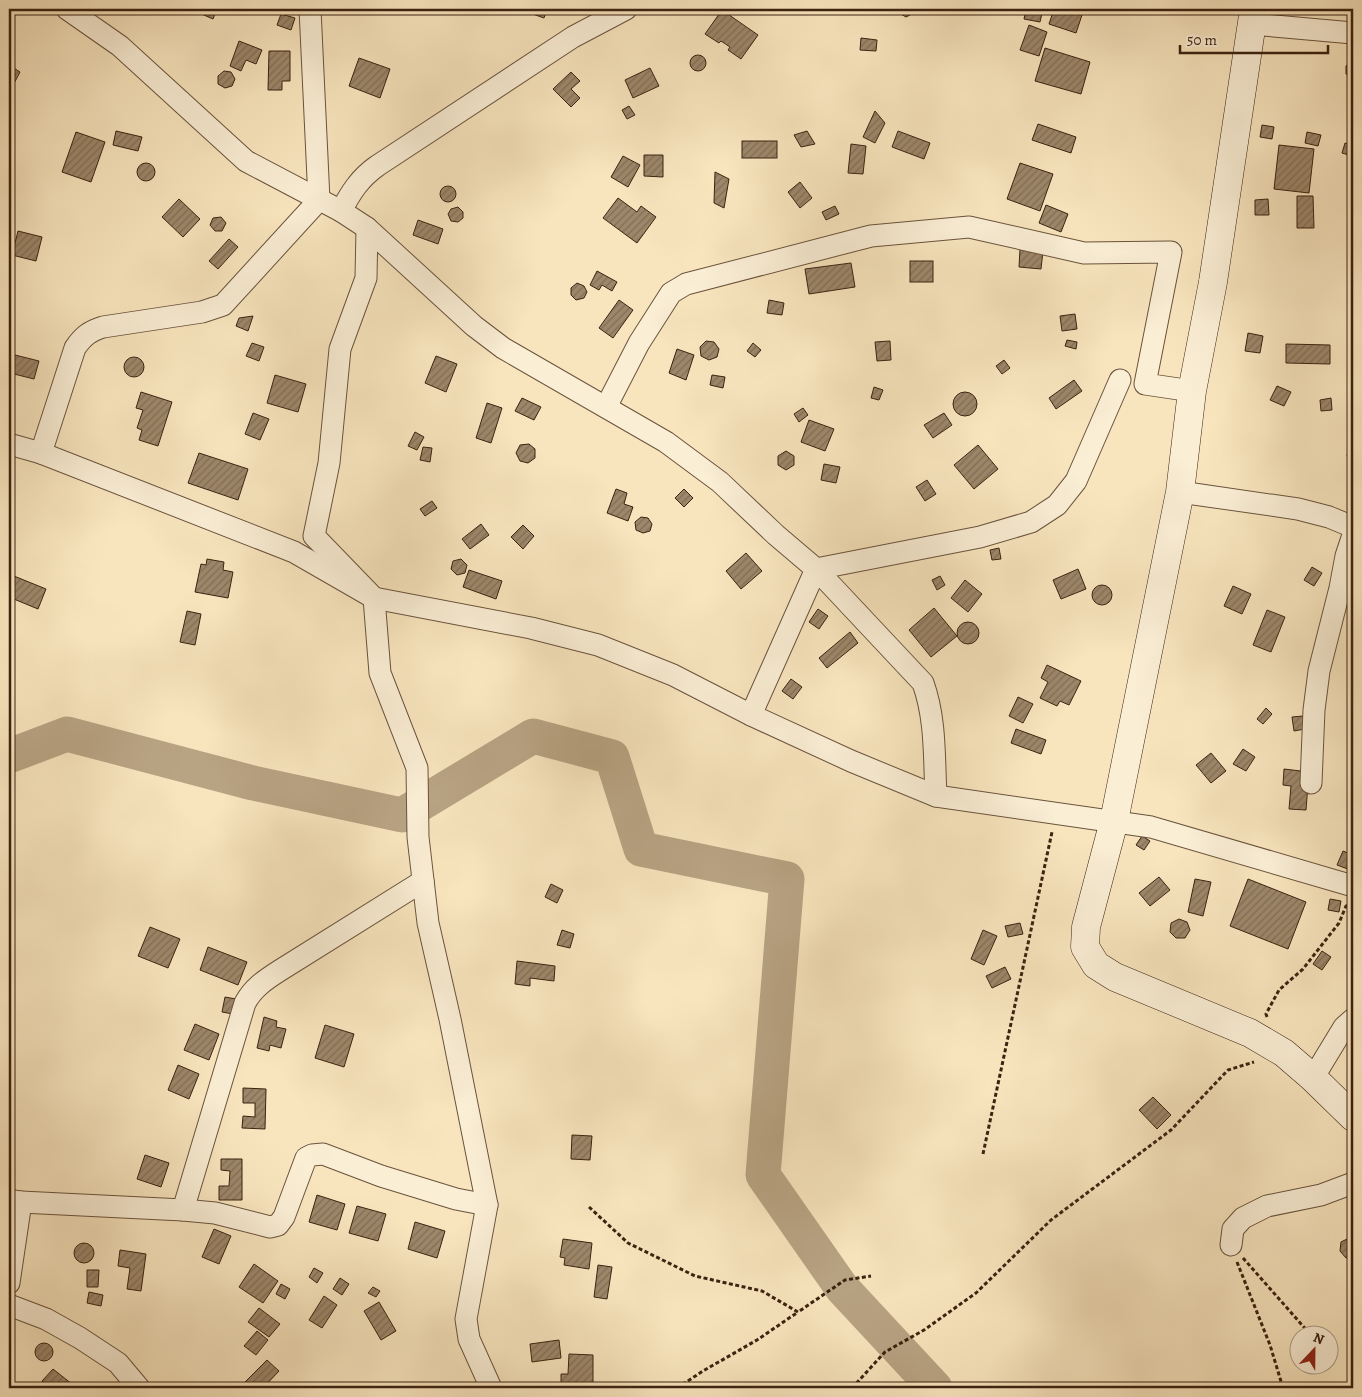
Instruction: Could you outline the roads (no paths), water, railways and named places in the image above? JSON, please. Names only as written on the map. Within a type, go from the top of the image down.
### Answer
[{"type":"street","points":[[67,9],[120,46],[246,161],[341,211],[366,228],[474,326],[504,348],[666,442],[720,482],[776,535],[816,568],[923,683],[932,715],[936,796]]},
{"type":"street","points":[[41,453],[75,348],[91,330],[202,312],[223,305],[319,200],[310,9]]},
{"type":"street","points":[[341,211],[353,189],[365,175],[377,166],[573,37],[626,9]]},
{"type":"street","points":[[1353,33],[1253,16],[1212,282],[1192,391],[1180,492],[1114,821],[1086,927],[1085,947],[1096,965],[1115,977],[1250,1033],[1284,1053],[1353,1117]]},
{"type":"street","points":[[606,407],[639,343],[671,293],[686,284],[871,236],[969,227],[1084,253],[1170,252],[1145,384],[1192,391]]},
{"type":"street","points":[[366,228],[366,278],[340,349],[329,463],[314,536],[374,598],[380,673],[417,768],[418,837],[428,923],[450,1019],[487,1205],[466,1319],[470,1339],[491,1388]]},
{"type":"street","points":[[816,568],[980,537],[1031,522],[1056,505],[1076,481],[1120,380]]},
{"type":"street","points":[[9,444],[41,453],[294,552],[374,598],[531,628],[598,645],[672,674],[851,761],[936,796],[1151,827],[1353,886]]},
{"type":"street","points":[[1180,492],[1298,509],[1329,517],[1353,527]]},
{"type":"street","points":[[1310,783],[1314,710],[1319,671],[1353,534]]},
{"type":"street","points":[[752,714],[816,568]]},
{"type":"street","points":[[183,1210],[245,1003],[251,992],[259,984],[279,971],[423,881]]},
{"type":"street","points":[[1313,1078],[1344,1027],[1353,1019]]},
{"type":"street","points":[[9,1283],[15,1201],[216,1213],[270,1227],[278,1225],[284,1217],[306,1158],[312,1155],[323,1154],[381,1176],[456,1200],[487,1205]]},
{"type":"street","points":[[1231,1245],[1234,1229],[1242,1218],[1267,1206],[1321,1194],[1353,1183]]},
{"type":"street","points":[[9,1305],[46,1319],[80,1338],[118,1363],[139,1388]]},
{"type":"waterway","points":[[9,756],[67,734],[253,783],[402,815],[533,736],[612,757],[641,849],[787,879],[763,1175],[842,1288],[935,1388]]}]
